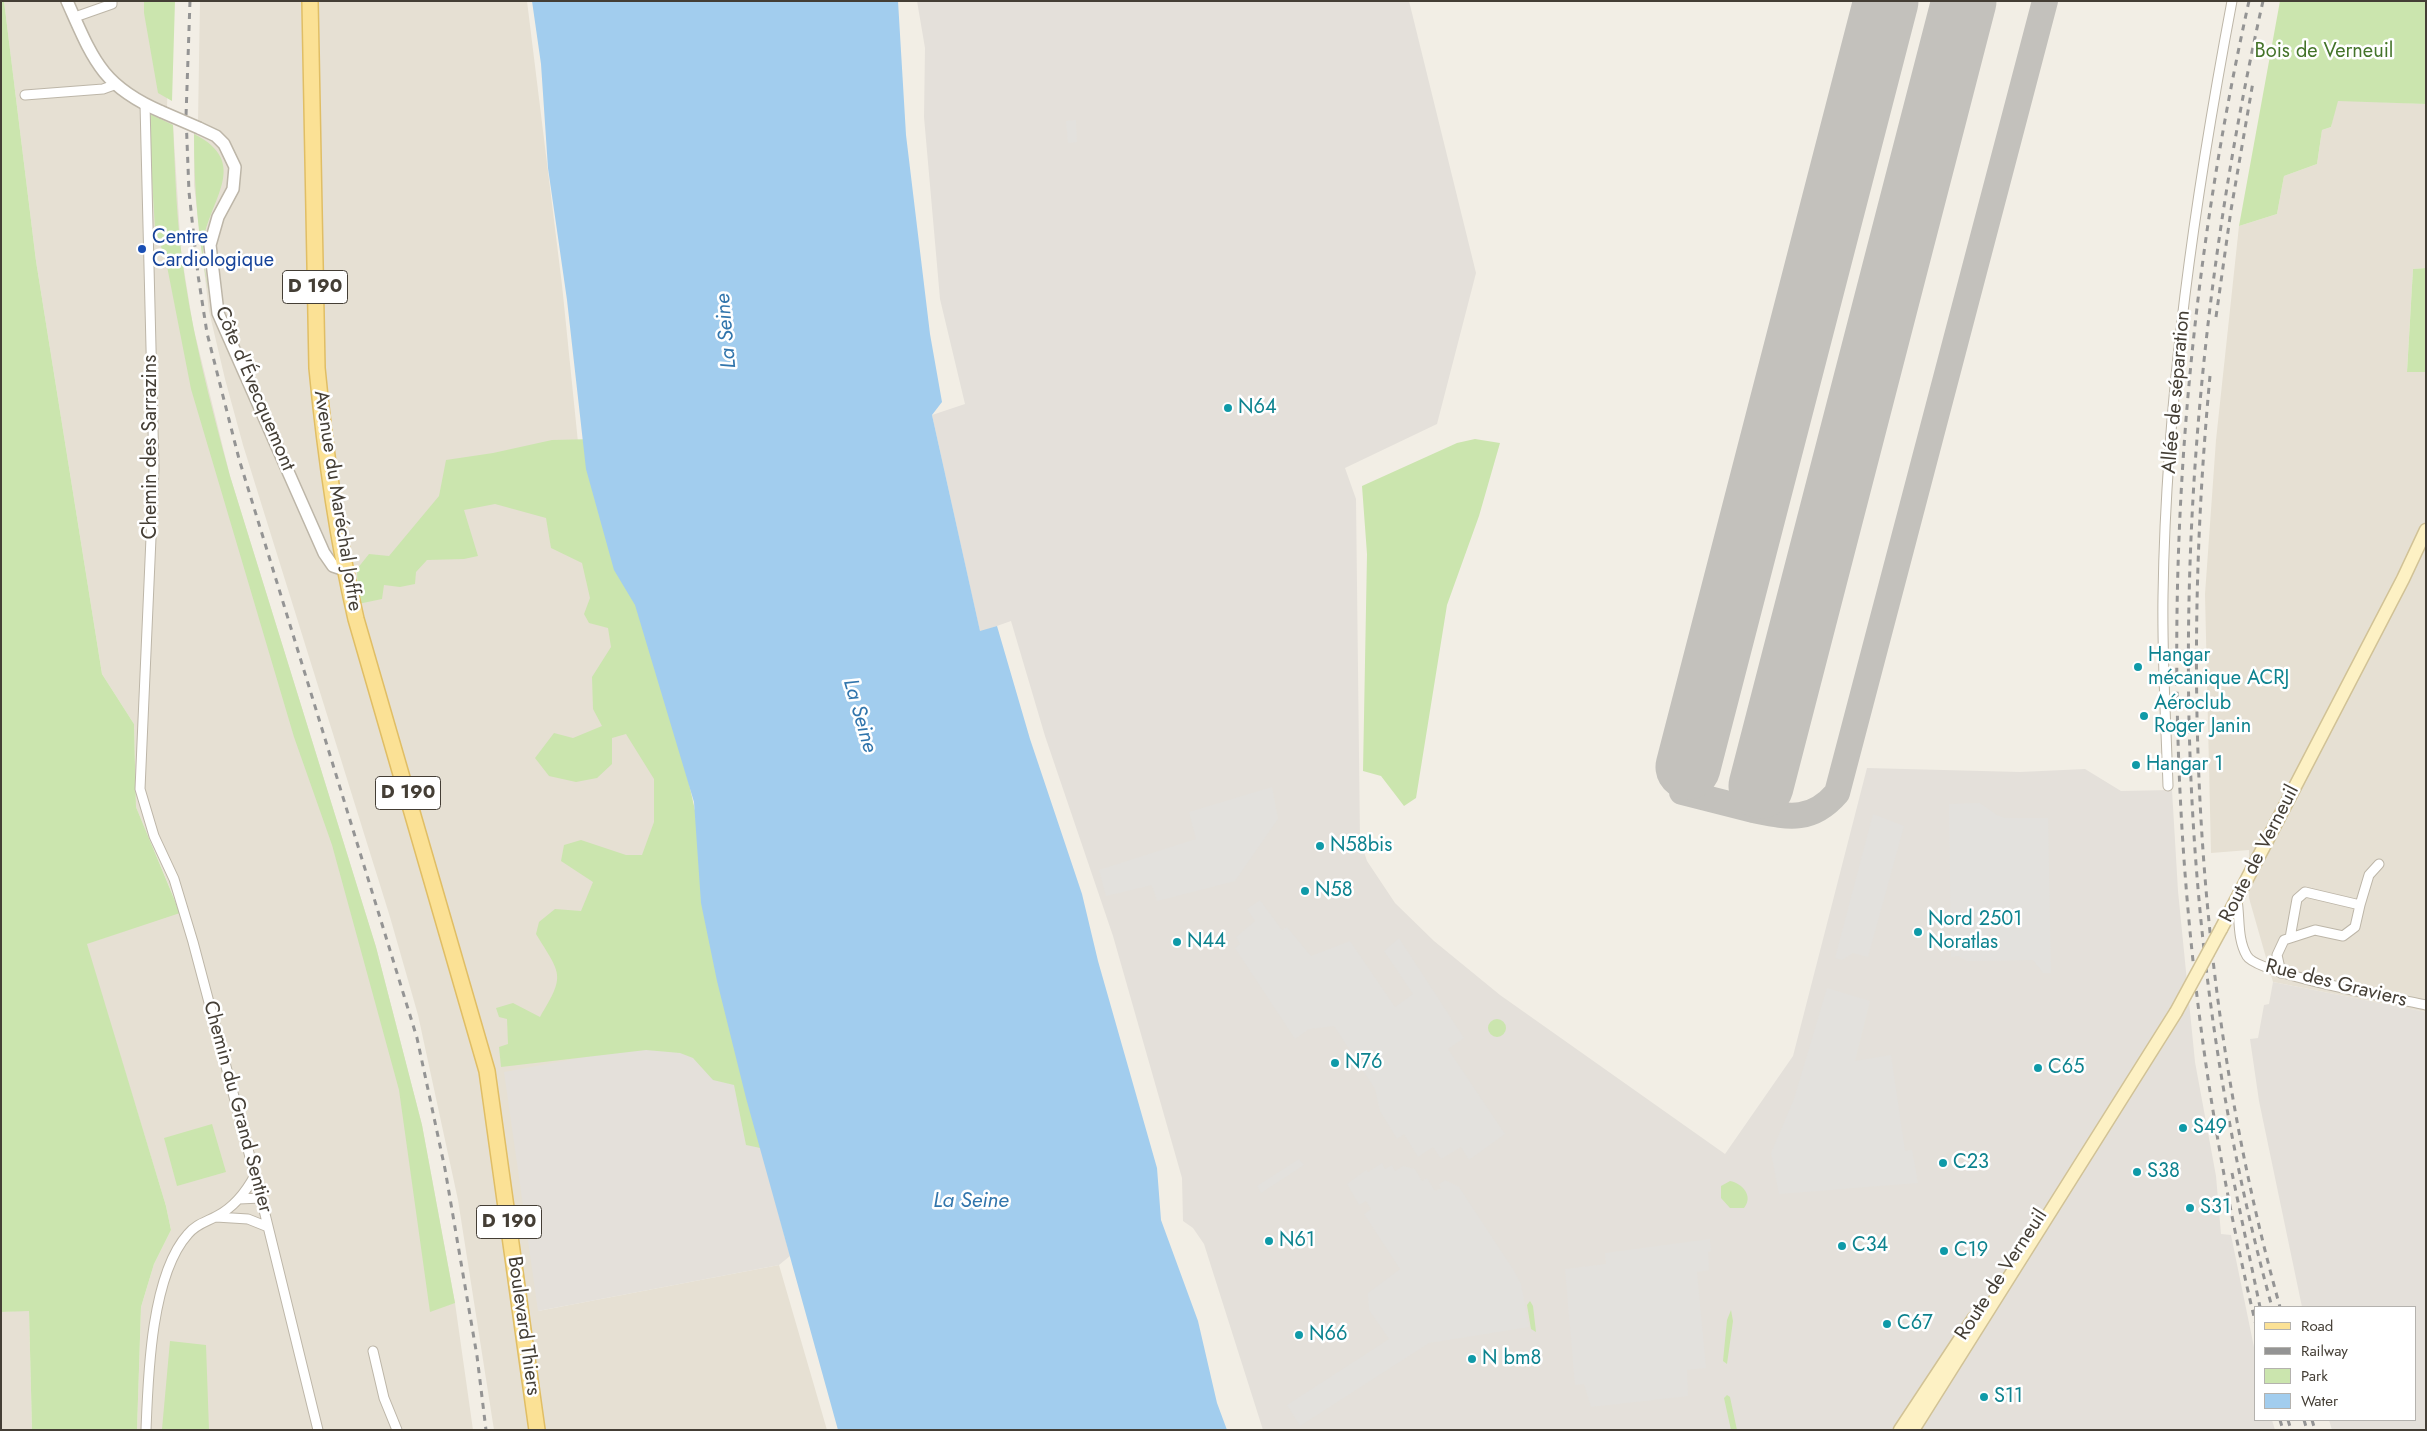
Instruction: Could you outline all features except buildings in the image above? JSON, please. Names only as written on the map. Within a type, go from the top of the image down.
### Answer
[{"type":"main road","name":"Avenue du Maréchal Joffre","points":[[310,1],[317,368],[321,415],[345,570],[356,619],[472,1015]]},
{"type":"main road","name":"Route de Verneuil","points":[[1912,1430],[2176,1012],[2221,929],[2426,530]]},
{"type":"main road","name":"Route de Verneuil","points":[[2403,578],[2426,542]]},
{"type":"main road","name":"Boulevard Thiers","points":[[472,1015],[489,1080],[537,1430]]},
{"type":"main road","name":"Route de Verneuil","points":[[1900,1430],[2032,1228],[2106,1123]]},
{"type":"street","name":"Côte d'Évecquemont","points":[[68,1],[97,62],[114,84],[145,104],[216,136],[224,144],[235,167],[233,189],[218,217],[210,244],[218,313],[324,553],[334,566],[345,570]]},
{"type":"street","points":[[75,17],[112,4],[112,1]]},
{"type":"street","name":"Allée de séparation","points":[[2168,786],[2163,596],[2172,438],[2186,280],[2212,111],[2232,1]]},
{"type":"street","points":[[25,95],[103,89],[114,84]]},
{"type":"street","name":"Chemin des Sarrazins","points":[[140,788],[154,469],[145,104]]},
{"type":"street","name":"Chemin du Grand Sentier","points":[[140,788],[152,829],[174,878],[189,926],[262,1202],[318,1430]]},
{"type":"street","points":[[2281,973],[2277,954],[2280,944],[2290,938],[2315,930],[2343,936],[2356,927],[2368,875],[2379,864]]},
{"type":"street","points":[[2290,938],[2297,899],[2305,892],[2360,905]]},
{"type":"street","name":"Rue des Graviers","points":[[2236,900],[2240,938],[2247,957],[2254,964],[2281,973],[2426,1005]]},
{"type":"street","points":[[146,1430],[154,1326],[159,1300],[173,1260],[182,1241],[195,1226],[216,1216],[239,1200],[255,1175]]},
{"type":"street","points":[[239,1200],[262,1202]]},
{"type":"street","points":[[248,1219],[262,1202]]},
{"type":"street","points":[[216,1216],[248,1219],[268,1227]]},
{"type":"street","points":[[373,1351],[384,1398],[397,1430]]},
{"type":"shaded area","points":[[4,1],[170,1],[167,107],[173,125],[181,251],[193,326],[230,476],[376,947],[422,1125],[455,1303],[473,1430],[137,1430],[141,1307],[154,1264],[171,1230],[166,1206],[86,944],[180,912],[136,807],[134,724],[102,674],[36,261]]},
{"type":"shaded area","points":[[200,1],[527,1],[562,285],[580,462],[688,797],[538,1311],[779,1265],[827,1430],[494,1430],[458,1200],[418,1015],[390,917],[243,445],[209,311],[194,185],[194,134],[198,122]]},
{"type":"shaded area","points":[[917,1],[1409,1],[1476,273],[1437,424],[1345,468],[1356,499],[1360,840],[1367,861],[1395,903],[1434,941],[1500,995],[1725,1154],[1793,1056],[1867,768],[2020,772],[2085,769],[2121,791],[2172,790],[2178,891],[2195,1062],[2216,1176],[2221,1234],[2231,1235],[2254,1347],[2254,1421],[2272,1421],[2275,1430],[1263,1430],[1204,1244],[1193,1228],[1183,1221],[1182,1178],[1113,936],[1045,736],[1011,621],[980,632],[932,415],[965,404],[940,299],[924,117],[925,48]]},
{"type":"shaded area","points":[[2337,100],[2426,104],[2426,268],[2413,269],[2407,371],[2426,372],[2426,1012],[2273,982],[2249,898],[2249,850],[2211,853],[2205,594],[2216,440],[2239,226],[2277,214],[2284,176],[2317,164],[2322,130],[2331,127]]},
{"type":"shaded area","points":[[1076,120],[1077,142],[1068,143],[1066,121]]},
{"type":"shaded area","points":[[1272,787],[1278,819],[1235,881],[1157,901],[1152,885],[1106,896],[1099,870],[1196,839],[1189,812]]},
{"type":"shaded area","points":[[1980,803],[1997,815],[2005,818],[2048,818],[2051,973],[2043,973],[2033,960],[1968,961],[1958,956],[1951,957],[1949,804]]},
{"type":"shaded area","points":[[1873,814],[1904,826],[1868,957],[1853,953],[1842,960],[1835,958]]},
{"type":"shaded area","points":[[1260,900],[1282,930],[1287,927],[1311,956],[1350,941],[1395,1007],[1413,994],[1384,951],[1399,938],[1464,1038],[1448,1049],[1505,1134],[1469,1160],[1461,1147],[1441,1159],[1433,1147],[1418,1157],[1404,1134],[1397,1139],[1380,1111],[1375,1089],[1334,1026],[1309,1029],[1295,1039],[1235,948],[1240,944],[1236,937],[1255,921],[1247,909]]},
{"type":"shaded area","points":[[2273,982],[2426,1012],[2426,1430],[2332,1430],[2329,1421],[2417,1421],[2417,1306],[2302,1306],[2259,1101],[2250,1039],[2258,1038],[2264,1005],[2269,1004]]},
{"type":"shaded area","points":[[1827,988],[1870,1001],[1855,1061],[1891,1055],[1905,1151],[1912,1150],[1918,1183],[1779,1194],[1771,1153],[1794,1099]]},
{"type":"shaded area","points":[[729,1030],[790,1256],[779,1265],[538,1311],[504,1072]]},
{"type":"shaded area","points":[[1299,1159],[1304,1165],[1261,1193],[1257,1186]]},
{"type":"shaded area","points":[[1382,1163],[1385,1169],[1392,1165],[1395,1171],[1403,1166],[1415,1169],[1422,1181],[1427,1178],[1435,1191],[1441,1188],[1439,1184],[1445,1180],[1459,1187],[1521,1284],[1529,1327],[1429,1343],[1300,1426],[1287,1405],[1389,1339],[1369,1310],[1368,1293],[1400,1269],[1364,1214],[1371,1209],[1366,1201],[1359,1205],[1347,1184],[1366,1170],[1368,1172]]},
{"type":"shaded area","points":[[1710,1239],[1711,1251],[1708,1252],[1709,1270],[1697,1272],[1706,1368],[1687,1370],[1688,1396],[1591,1407],[1584,1384],[1575,1385],[1565,1269],[1606,1264],[1605,1253]]},
{"type":"shaded area","points":[[29,1310],[32,1430],[1,1430],[1,1312]]},
{"type":"green space","points":[[1,1],[4,1],[36,261],[102,674],[134,724],[136,807],[180,913],[87,944],[166,1206],[171,1230],[154,1264],[141,1307],[137,1430],[32,1430],[29,1311],[1,1312]]},
{"type":"green space","points":[[144,1],[175,1],[172,101],[158,93],[144,13]]},
{"type":"green space","name":"Bois de Verneuil","points":[[2280,1],[2426,1],[2426,104],[2338,101],[2331,127],[2322,130],[2317,164],[2284,176],[2277,214],[2239,226]]},
{"type":"green space","points":[[148,113],[173,125],[181,250],[195,336],[208,392],[230,476],[376,947],[422,1125],[455,1303],[430,1312],[399,1090],[332,845],[294,737],[191,389],[166,261],[155,229]]},
{"type":"green space","points":[[194,134],[211,145],[221,157],[224,170],[218,198],[206,228],[203,244],[209,294],[202,254],[197,214]]},
{"type":"green space","points":[[2426,268],[2426,372],[2407,372],[2413,269]]},
{"type":"green space","points":[[594,439],[675,720],[770,1150],[746,1145],[734,1085],[713,1080],[693,1058],[680,1053],[646,1050],[501,1067],[499,1047],[508,1044],[507,1019],[499,1017],[496,1008],[513,1003],[540,1017],[554,992],[557,975],[551,958],[536,934],[539,922],[555,909],[581,911],[593,882],[561,861],[564,845],[581,840],[626,855],[642,855],[654,822],[654,779],[626,734],[612,738],[612,764],[597,778],[576,782],[549,776],[535,758],[554,733],[573,738],[602,726],[593,709],[592,677],[611,647],[608,628],[589,623],[584,614],[590,598],[582,563],[551,548],[546,518],[495,504],[464,510],[478,556],[464,559],[427,560],[416,572],[415,584],[400,587],[384,585],[382,599],[358,604],[357,569],[369,554],[389,556],[439,496],[446,460],[493,453],[552,440]]},
{"type":"green space","points":[[1475,439],[1500,443],[1479,516],[1447,605],[1416,798],[1404,806],[1381,776],[1363,771],[1367,554],[1362,486],[1457,443]]},
{"type":"green space","points":[[1497,1019],[1503,1022],[1506,1028],[1503,1034],[1497,1037],[1491,1034],[1488,1028],[1491,1022]]},
{"type":"green space","points":[[212,1124],[226,1172],[177,1186],[164,1138]]},
{"type":"green space","points":[[1730,1181],[1739,1184],[1745,1191],[1748,1199],[1744,1208],[1730,1208],[1721,1198],[1721,1186]]},
{"type":"green space","points":[[1530,1301],[1533,1306],[1536,1332],[1531,1329],[1527,1305]]},
{"type":"green space","points":[[1731,1310],[1733,1321],[1727,1364],[1723,1361],[1727,1320]]},
{"type":"green space","points":[[170,1341],[206,1345],[209,1430],[162,1429]]},
{"type":"green space","points":[[1727,1395],[1730,1397],[1737,1430],[1731,1430],[1724,1398]]},
{"type":"water","name":"La Seine","points":[[532,1],[898,1],[906,135],[930,334],[942,402],[932,415],[980,631],[997,626],[1030,739],[1082,894],[1098,961],[1157,1168],[1161,1220],[1198,1321],[1217,1403],[1227,1430],[838,1430],[746,1098],[717,981],[701,903],[694,802],[635,605],[614,570],[586,469],[567,300],[548,168],[541,64]]},
{"type":"taxiway","points":[[1761,786],[1753,810],[1777,815],[1788,816],[1808,813],[1827,803],[1837,793],[2045,1]]},
{"type":"taxiway","points":[[1688,767],[1682,792],[1753,810]]},
{"type":"runway","points":[[1688,767],[1886,1]]},
{"type":"runway","points":[[1761,786],[1964,1]]},
{"type":"railway","points":[[190,1],[186,116],[189,192],[198,275],[207,333],[239,459],[417,1038],[445,1169],[477,1356],[486,1430]]},
{"type":"railway","points":[[2249,1],[2217,165],[2194,331],[2181,497],[2177,663],[2182,830],[2197,996],[2222,1161],[2254,1315]]},
{"type":"railway","points":[[2263,1],[2231,161],[2208,324],[2194,489],[2188,656],[2193,821],[2208,986],[2234,1148],[2272,1306]]},
{"type":"railway","points":[[2216,317],[2231,210],[2253,82]]},
{"type":"railway","points":[[2210,376],[2201,493],[2197,610],[2197,728],[2203,845],[2213,962],[2230,1079],[2252,1194],[2280,1306]]},
{"type":"railway","points":[[2232,1173],[2260,1306]]},
{"type":"railway","points":[[2280,1421],[2283,1430]]},
{"type":"railway","points":[[2288,1421],[2291,1430]]},
{"type":"railway","points":[[2304,1421],[2307,1430]]},
{"type":"railway","points":[[2312,1421],[2315,1430]]},
{"type":"place","name":"Centre Cardiologique","points":[[142,249]]},
{"type":"place","name":"N64","points":[[1228,408]]},
{"type":"place","name":"Hangar mécanique ACRJ","points":[[2138,667]]},
{"type":"place","name":"Aéroclub Roger Janin","points":[[2144,716]]},
{"type":"place","name":"Hangar 1","points":[[2136,765]]},
{"type":"place","name":"N58bis","points":[[1320,846]]},
{"type":"place","name":"N58","points":[[1305,891]]},
{"type":"place","name":"Nord 2501 Noratlas","points":[[1918,932]]},
{"type":"place","name":"N44","points":[[1177,942]]},
{"type":"place","name":"N76","points":[[1335,1063]]},
{"type":"place","name":"C65","points":[[2038,1068]]},
{"type":"place","name":"S49","points":[[2183,1128]]},
{"type":"place","name":"C23","points":[[1943,1163]]},
{"type":"place","name":"S38","points":[[2137,1172]]},
{"type":"place","name":"S31","points":[[2190,1208]]},
{"type":"place","name":"N61","points":[[1269,1241]]},
{"type":"place","name":"C34","points":[[1842,1246]]},
{"type":"place","name":"C19","points":[[1944,1251]]},
{"type":"place","name":"C67","points":[[1887,1324]]},
{"type":"place","name":"N66","points":[[1299,1335]]},
{"type":"place","name":"N bm8","points":[[1472,1359]]},
{"type":"place","name":"S11","points":[[1984,1397]]}]
